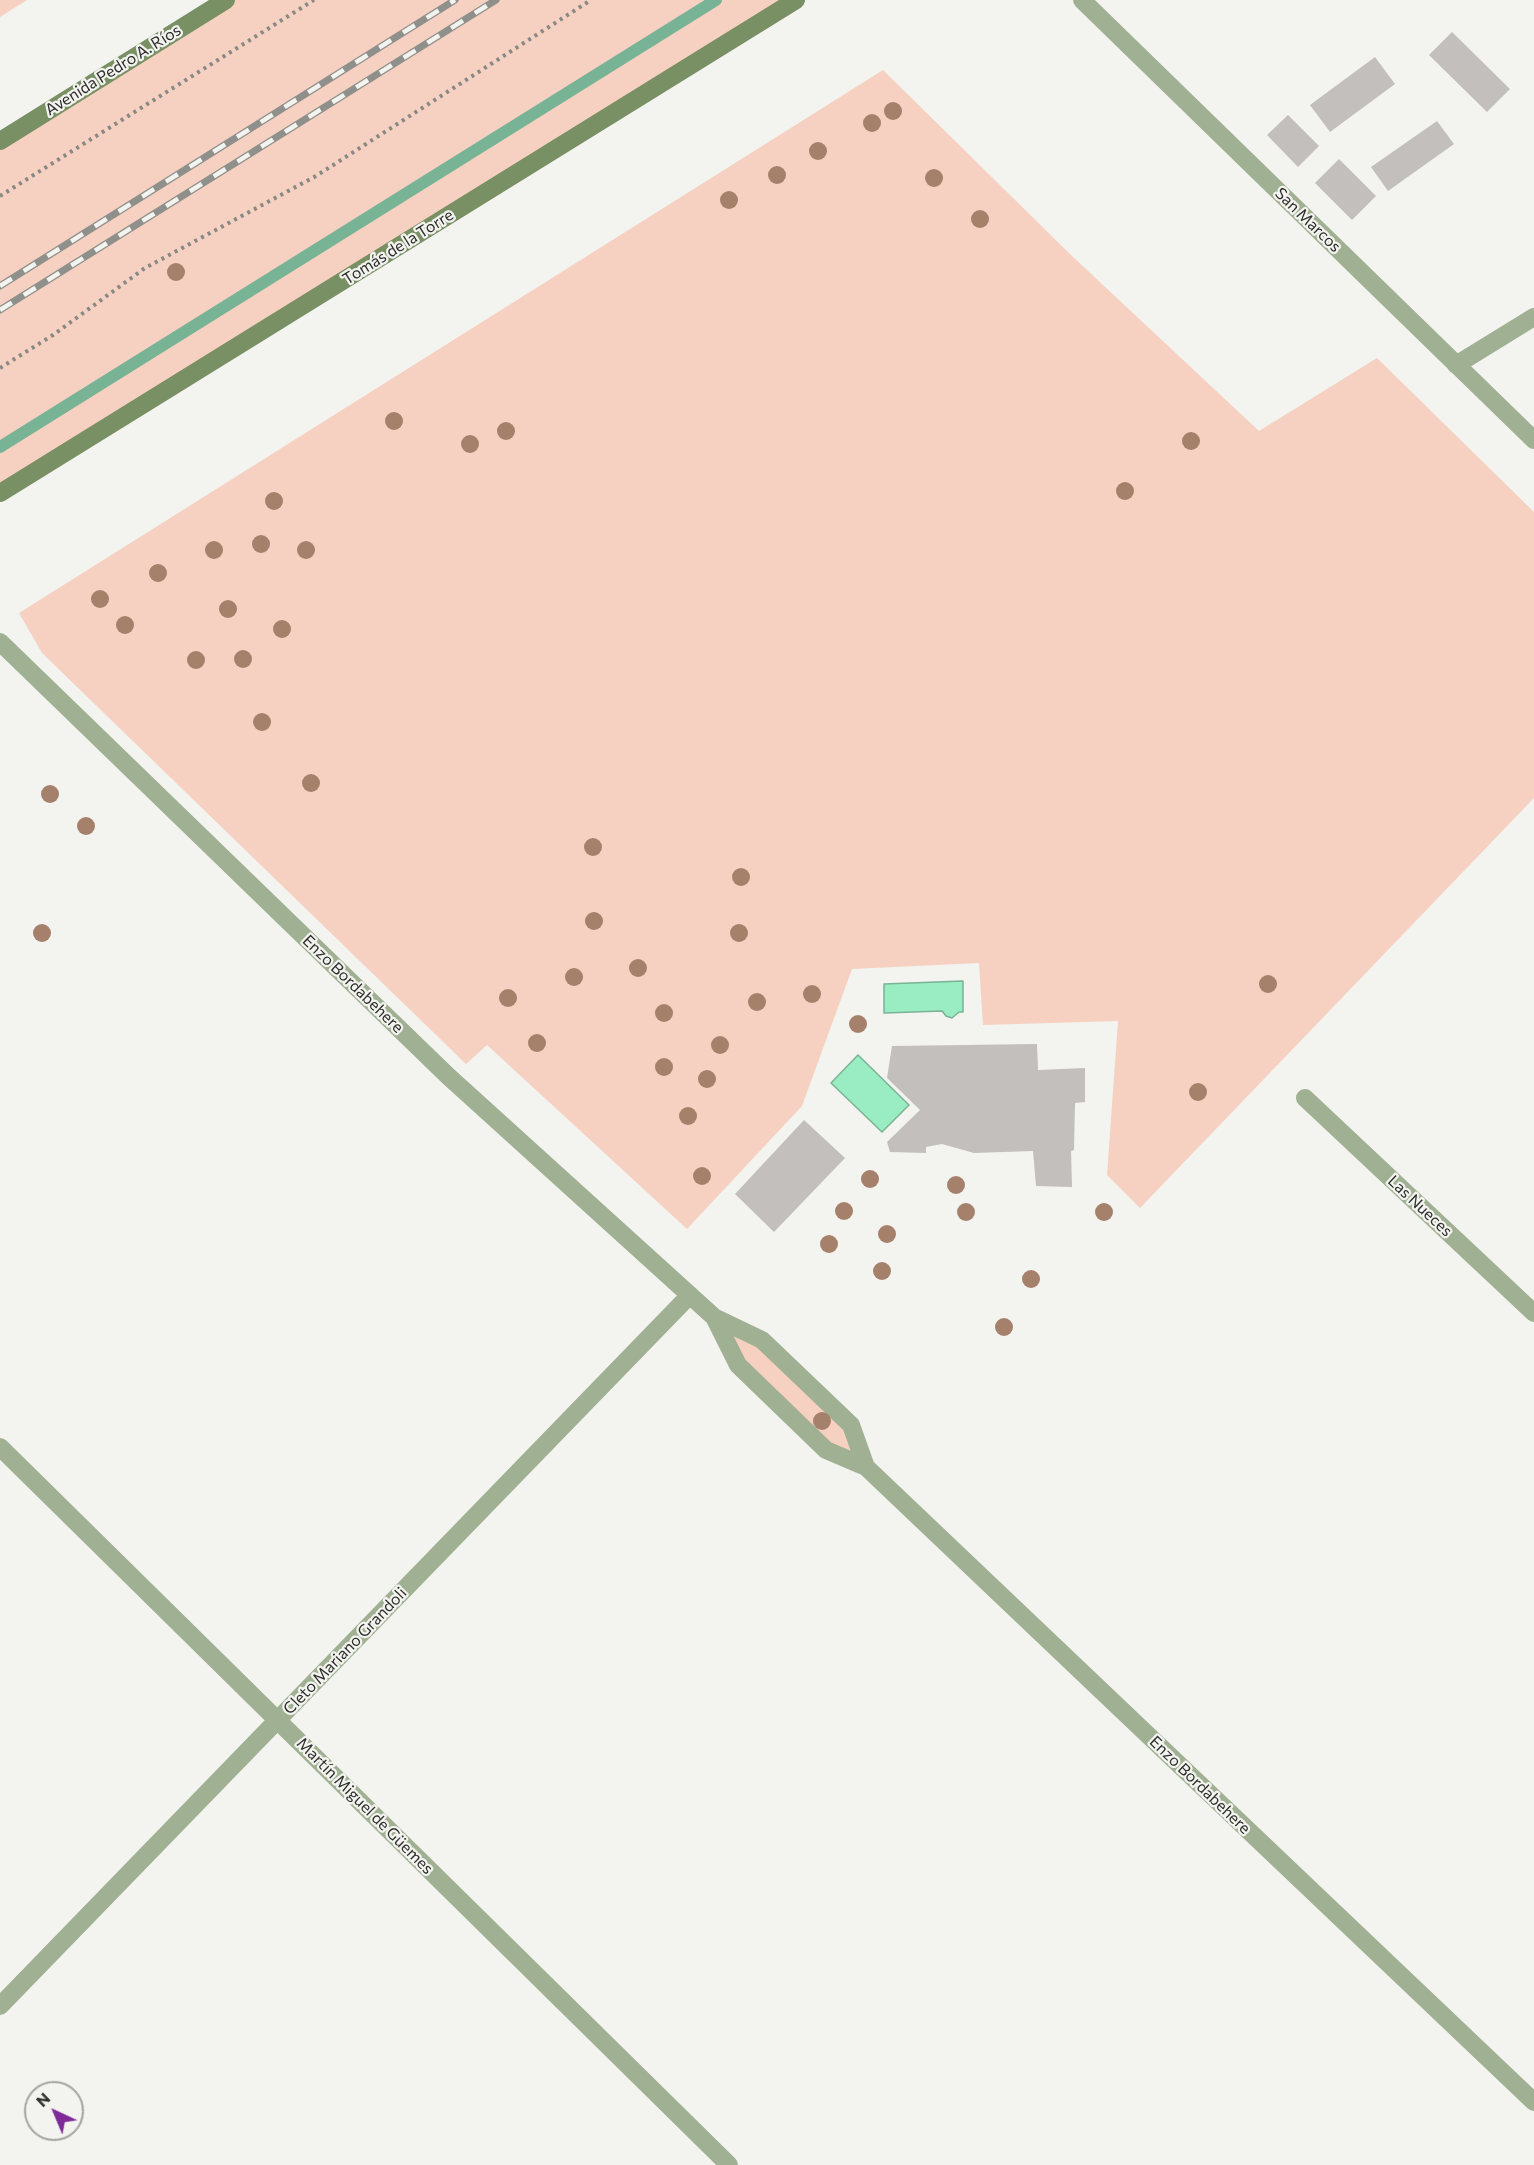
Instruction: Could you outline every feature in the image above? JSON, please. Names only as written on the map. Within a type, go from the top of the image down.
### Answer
[{"type":"street","name":"Avenida Pedro A. Ríos","points":[[0,141],[226,0]]},
{"type":"street","name":"Tomás de la Torre","points":[[0,493],[796,0]]},
{"type":"street","name":"San Marcos","points":[[1082,0],[1534,440]]},
{"type":"street","points":[[1456,365],[1534,317]]},
{"type":"street","name":"Enzo Bordabehere","points":[[0,642],[448,1076],[714,1317],[762,1340],[851,1425],[866,1467]]},
{"type":"street","name":"Las Nueces","points":[[1305,1098],[1534,1313]]},
{"type":"street","name":"Cleto Mariano Grandoli","points":[[0,2006],[690,1295]]},
{"type":"street","name":"Enzo Bordabehere","points":[[714,1317],[738,1365],[826,1450],[866,1467],[1534,2103]]},
{"type":"street","name":"Martín Miguel de Güemes","points":[[0,1447],[729,2165]]},
{"type":"path","points":[[0,195],[314,0]]},
{"type":"path","points":[[0,368],[53,335],[146,267],[316,176],[591,0]]},
{"type":"shaded area","points":[[0,0],[27,0],[0,17]]},
{"type":"shaded area","points":[[226,0],[796,0],[0,493],[0,141]]},
{"type":"shaded area","points":[[883,70],[1072,256],[1259,431],[1377,358],[1534,512],[1534,798],[1140,1208],[1107,1175],[1118,1021],[983,1025],[979,963],[852,969],[802,1106],[687,1229],[487,1045],[466,1064],[42,653],[19,613]]},
{"type":"shaded area","points":[[963,981],[963,1012],[959,1012],[952,1018],[946,1016],[942,1011],[884,1013],[884,984]]},
{"type":"shaded area","points":[[858,1055],[909,1105],[882,1132],[831,1083]]},
{"type":"shaded area","points":[[714,1317],[762,1340],[851,1425],[866,1467],[826,1450],[738,1365]]},
{"type":"building","points":[[1452,32],[1510,89],[1487,112],[1429,55]]},
{"type":"building","points":[[1375,57],[1395,84],[1330,132],[1310,105]]},
{"type":"building","points":[[1288,115],[1319,146],[1298,167],[1267,135]]},
{"type":"building","points":[[1437,121],[1454,144],[1388,191],[1371,167]]},
{"type":"building","points":[[1339,159],[1376,196],[1352,220],[1315,183]]},
{"type":"building","points":[[1037,1044],[1038,1070],[1085,1068],[1085,1102],[1075,1103],[1074,1150],[1071,1151],[1072,1187],[1036,1186],[1033,1151],[974,1153],[942,1144],[926,1147],[926,1153],[890,1152],[887,1142],[920,1110],[887,1078],[892,1046]]},
{"type":"building","points":[[804,1120],[845,1158],[774,1232],[735,1194]]},
{"type":"waterway","points":[[0,447],[716,0]]},
{"type":"railway","points":[[0,286],[455,0]]},
{"type":"railway","points":[[0,310],[496,0]]}]
